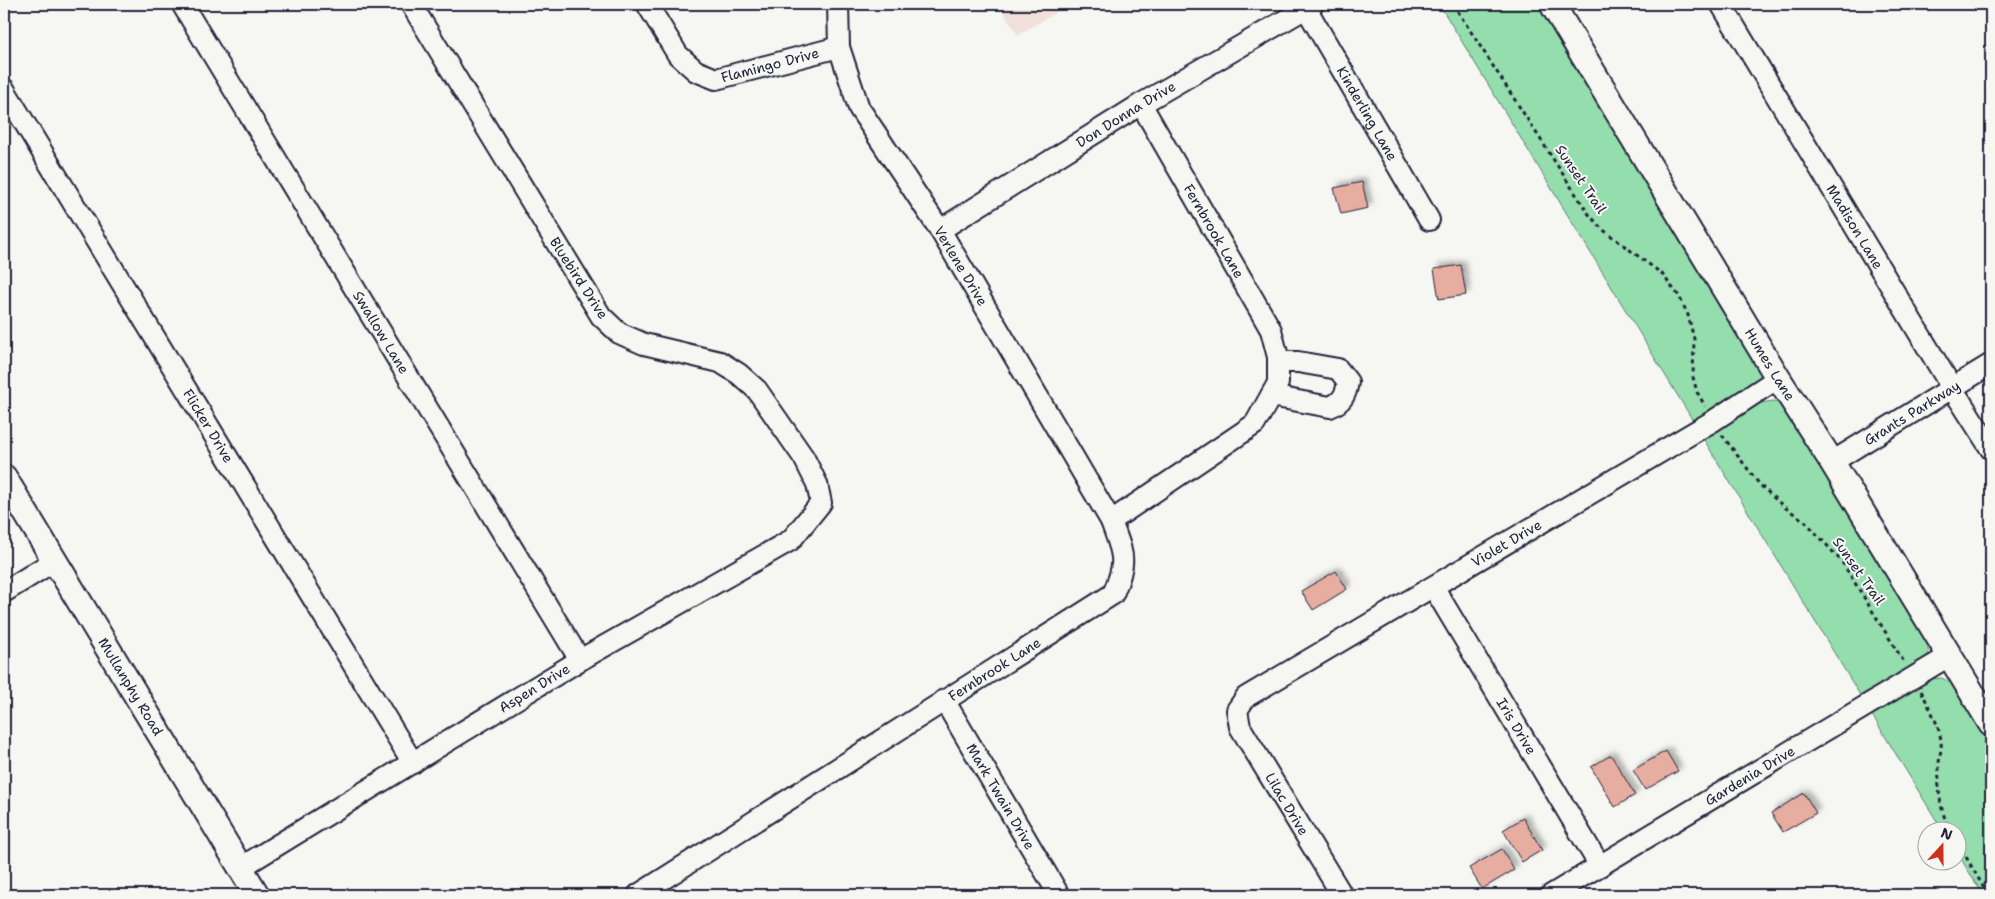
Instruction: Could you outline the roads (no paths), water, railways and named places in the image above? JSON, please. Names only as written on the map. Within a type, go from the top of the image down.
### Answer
[{"type":"street","name":"Swallow Lane","points":[[182,4],[580,660]]},
{"type":"street","name":"Bluebird Drive","points":[[410,4],[602,316],[619,333],[644,344],[720,362],[739,374],[757,390],[804,458],[817,484],[821,503]]},
{"type":"street","name":"Flamingo Drive","points":[[647,4],[678,55],[696,71],[716,78],[839,47]]},
{"type":"street","name":"Verlene Drive","points":[[838,4],[839,47],[859,108],[940,230],[1111,521]]},
{"type":"street","name":"Humes Lane","points":[[1552,4],[1778,378],[1832,462],[1991,724]]},
{"type":"street","name":"Madison Lane","points":[[1721,4],[1952,388],[1991,449]]},
{"type":"street","name":"Don Donna Drive","points":[[940,230],[1141,104],[1310,6]]},
{"type":"street","name":"Kinderling Lane","points":[[1310,6],[1429,220]]},
{"type":"street","name":"Flicker Drive","points":[[4,89],[413,763]]},
{"type":"street","name":"Fernbrook Lane","points":[[638,895],[1113,594],[1122,573],[1123,555],[1111,521],[1255,424],[1278,383],[1278,362],[1271,330],[1141,104]]},
{"type":"street","points":[[1272,396],[1330,407],[1343,399],[1347,391],[1348,382],[1338,369],[1298,362],[1278,362]]},
{"type":"street","name":"Grants Parkway","points":[[1832,462],[1991,364]]},
{"type":"street","name":"Violet Drive","points":[[1237,710],[1246,698],[1255,691],[1434,588],[1714,421],[1778,378]]},
{"type":"street","name":"Mullanphy Road","points":[[4,477],[257,895]]},
{"type":"street","name":"Aspen Drive","points":[[240,868],[580,660],[791,540],[821,503]]},
{"type":"street","points":[[4,592],[54,561]]},
{"type":"street","name":"Iris Drive","points":[[1434,588],[1600,866]]},
{"type":"street","name":"Gardenia Drive","points":[[1551,895],[1949,656]]},
{"type":"street","name":"Mark Twain Drive","points":[[944,700],[1059,895]]},
{"type":"street","name":"Lilac Drive","points":[[1237,710],[1240,726],[1342,895]]}]
